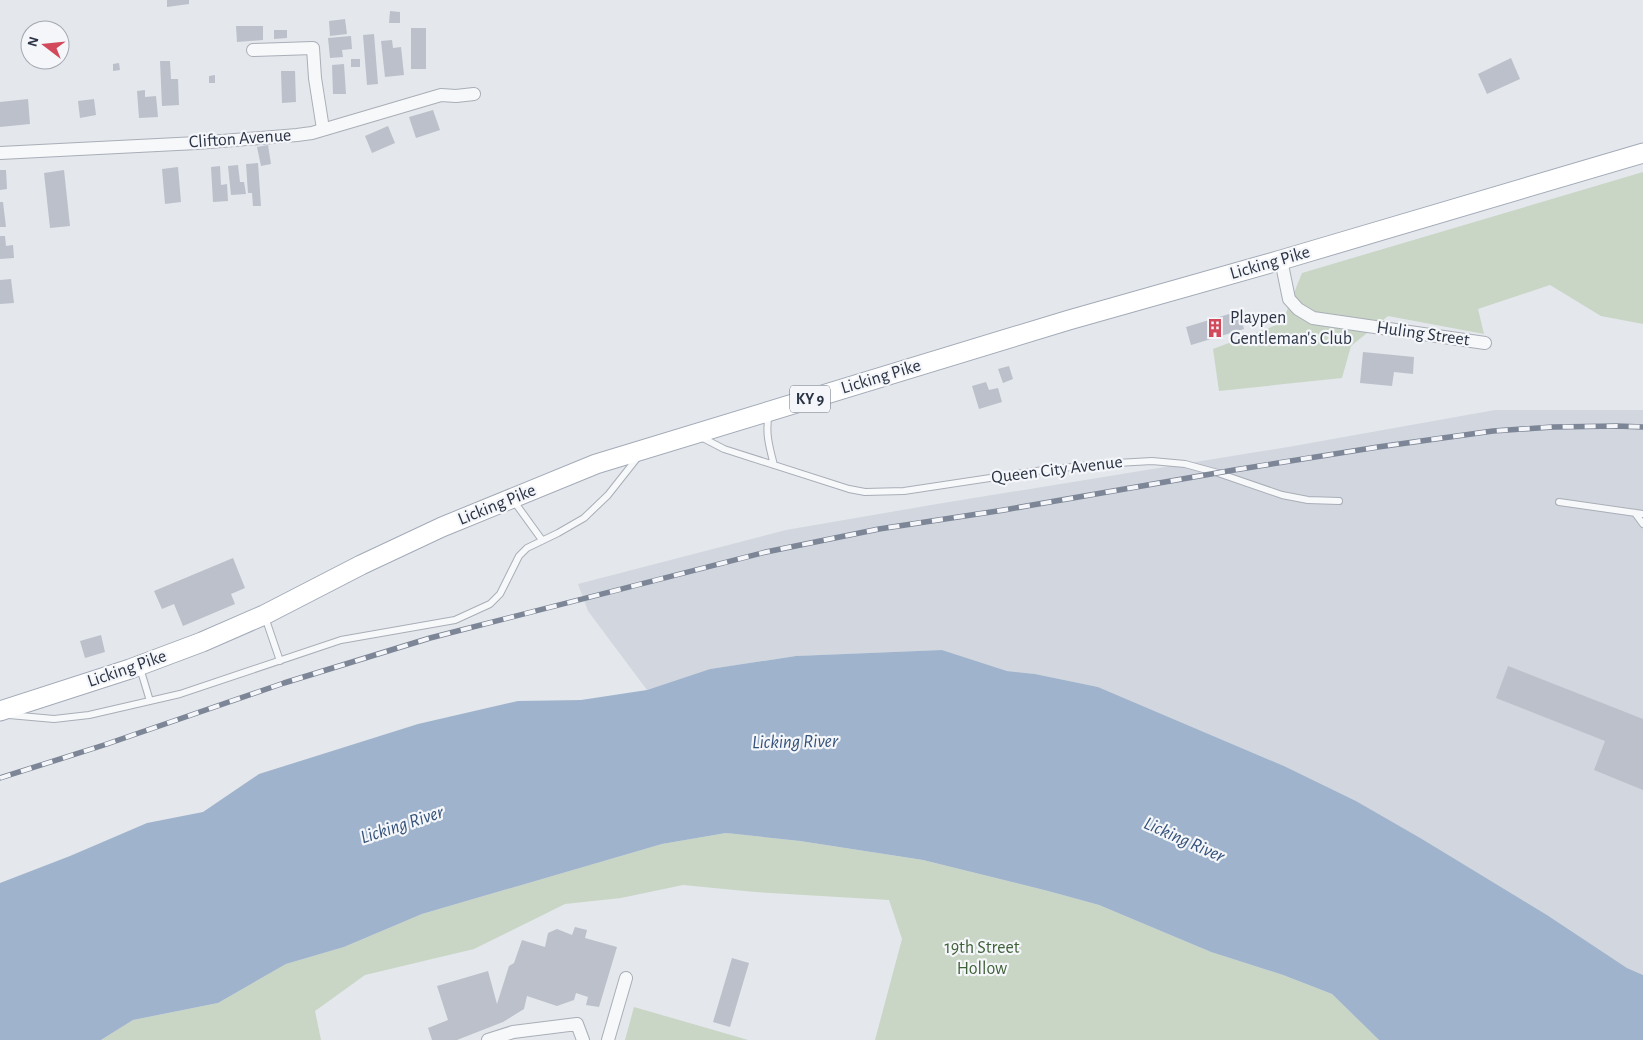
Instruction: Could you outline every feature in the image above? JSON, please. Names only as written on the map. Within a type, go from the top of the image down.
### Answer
[{"type":"main road","name":"Licking Pike","points":[[0,713],[202,642],[264,615],[361,565],[442,527],[596,464],[1069,320],[1282,260],[1643,153]]},
{"type":"street","points":[[253,50],[313,48],[315,78],[323,129]]},
{"type":"street","name":"Clifton Avenue","points":[[0,153],[288,136],[312,132],[440,95],[474,94]]},
{"type":"street","name":"Huling Street","points":[[1282,260],[1289,300],[1298,309],[1313,318],[1485,343]]},
{"type":"street","points":[[608,1040],[626,978]]},
{"type":"street","points":[[488,1040],[513,1032],[577,1024],[583,1040]]},
{"type":"lane","points":[[769,412],[766,431],[774,464]]},
{"type":"lane","name":"Queen City Avenue","points":[[696,434],[724,449],[849,489],[865,492],[904,491],[1036,471],[1099,464],[1152,461],[1176,462],[1218,473],[1282,496],[1308,500],[1339,501]]},
{"type":"lane","points":[[0,713],[54,719],[89,715],[180,694],[341,640],[455,620],[473,613],[490,604],[500,594],[519,556],[527,548],[584,518],[608,495],[643,451]]},
{"type":"lane","points":[[512,499],[542,540]]},
{"type":"lane","points":[[1559,502],[1643,514]]},
{"type":"lane","points":[[1634,513],[1643,524]]},
{"type":"lane","points":[[264,615],[280,661]]},
{"type":"lane","points":[[139,665],[150,701]]},
{"type":"shaded area","points":[[1495,410],[1643,410],[1643,975],[1627,968],[1547,915],[1356,801],[1284,766],[1098,687],[1035,674],[1007,671],[942,650],[796,656],[710,669],[647,690],[588,611],[578,584],[786,530],[1288,447]]},
{"type":"green space","points":[[1643,172],[1643,324],[1601,316],[1550,285],[1478,309],[1484,334],[1388,316],[1351,346],[1342,378],[1219,391],[1213,349],[1282,323],[1302,273]]},
{"type":"green space","name":"19th Street Hollow","points":[[726,833],[800,841],[923,860],[1099,905],[1211,952],[1283,975],[1332,994],[1379,1040],[875,1040],[902,939],[889,900],[755,892],[683,885],[621,898],[565,904],[474,949],[365,975],[315,1011],[321,1040],[101,1040],[133,1020],[218,1003],[286,964],[344,947],[422,914],[662,844]]},
{"type":"green space","points":[[634,1007],[738,1037],[748,1040],[625,1040]]},
{"type":"water","name":"Licking River","points":[[942,650],[1007,671],[1035,674],[1098,687],[1284,766],[1356,801],[1547,915],[1627,968],[1643,975],[1643,1040],[1379,1040],[1332,994],[1283,975],[1211,952],[1099,905],[923,860],[800,841],[726,833],[662,844],[422,914],[344,947],[286,964],[218,1003],[133,1020],[101,1040],[0,1040],[0,883],[147,823],[203,812],[259,774],[418,724],[518,701],[581,700],[647,690],[710,669],[796,656]]},
{"type":"building","points":[[167,0],[189,0],[189,4],[167,7]]},
{"type":"building","points":[[390,11],[400,12],[400,23],[389,23]]},
{"type":"building","points":[[345,19],[347,34],[330,36],[329,21]]},
{"type":"building","points":[[236,26],[263,26],[263,40],[237,42]]},
{"type":"building","points":[[411,28],[426,28],[426,69],[411,69]]},
{"type":"building","points":[[274,30],[287,30],[287,38],[274,39]]},
{"type":"building","points":[[374,34],[378,84],[367,85],[363,35]]},
{"type":"building","points":[[351,36],[352,49],[342,50],[343,57],[330,58],[328,38]]},
{"type":"building","points":[[392,40],[393,48],[401,47],[404,75],[385,77],[381,41]]},
{"type":"building","points":[[1511,58],[1520,79],[1487,94],[1478,74]]},
{"type":"building","points":[[351,59],[360,59],[360,67],[351,67]]},
{"type":"building","points":[[160,61],[170,61],[171,79],[178,79],[179,105],[162,106]]},
{"type":"building","points":[[119,63],[120,70],[113,71],[113,64]]},
{"type":"building","points":[[344,64],[346,94],[333,94],[332,65]]},
{"type":"building","points":[[281,71],[295,71],[296,102],[282,103]]},
{"type":"building","points":[[215,75],[215,83],[209,83],[209,76]]},
{"type":"building","points":[[145,90],[145,97],[156,96],[158,117],[139,118],[137,91]]},
{"type":"building","points":[[28,99],[30,124],[0,127],[0,102]]},
{"type":"building","points":[[94,99],[96,115],[80,118],[78,101]]},
{"type":"building","points":[[433,110],[440,130],[416,138],[409,117]]},
{"type":"building","points":[[388,126],[395,143],[372,153],[365,136]]},
{"type":"building","points":[[268,145],[271,164],[261,166],[257,147]]},
{"type":"building","points":[[258,163],[261,206],[253,206],[252,193],[248,193],[246,164]]},
{"type":"building","points":[[238,165],[240,182],[244,182],[246,194],[231,195],[228,166]]},
{"type":"building","points":[[220,166],[221,185],[227,184],[228,201],[213,202],[211,167]]},
{"type":"building","points":[[178,167],[181,202],[165,204],[162,169]]},
{"type":"building","points":[[0,170],[6,170],[7,189],[0,190]]},
{"type":"building","points":[[64,170],[70,226],[50,228],[44,173]]},
{"type":"building","points":[[0,202],[3,202],[6,227],[0,227]]},
{"type":"building","points":[[0,236],[5,236],[6,246],[13,245],[14,258],[0,259]]},
{"type":"building","points":[[11,279],[14,303],[0,304],[0,280]]},
{"type":"building","name":"Playpen Gentleman's Club","points":[[1239,311],[1244,329],[1191,345],[1186,327]]},
{"type":"building","points":[[1363,352],[1414,357],[1413,374],[1394,372],[1392,386],[1360,383]]},
{"type":"building","points":[[1009,366],[1013,379],[1003,383],[998,369]]},
{"type":"building","points":[[986,382],[989,390],[998,388],[1002,402],[979,409],[972,386]]},
{"type":"building","points":[[233,558],[245,588],[231,594],[235,604],[183,626],[174,604],[162,609],[154,591]]},
{"type":"building","points":[[101,635],[105,652],[85,658],[80,641]]},
{"type":"building","points":[[1508,666],[1643,719],[1643,790],[1594,770],[1605,741],[1496,698]]},
{"type":"building","points":[[575,927],[587,930],[585,938],[617,947],[599,1007],[586,1005],[588,997],[576,993],[574,1000],[557,1006],[527,996],[524,1009],[503,1022],[457,1040],[432,1040],[428,1028],[448,1020],[437,986],[488,971],[497,1004],[509,966],[514,963],[522,940],[545,947],[548,933],[557,929],[572,935]]},
{"type":"building","points":[[732,958],[749,963],[730,1027],[713,1022]]},
{"type":"railway","points":[[0,778],[104,745],[284,683],[430,638],[766,552],[879,529],[1004,510],[1378,447],[1493,431],[1553,427],[1643,427]]},
{"type":"place","name":"Playpen Gentleman's Club","points":[[1215,328]]}]
